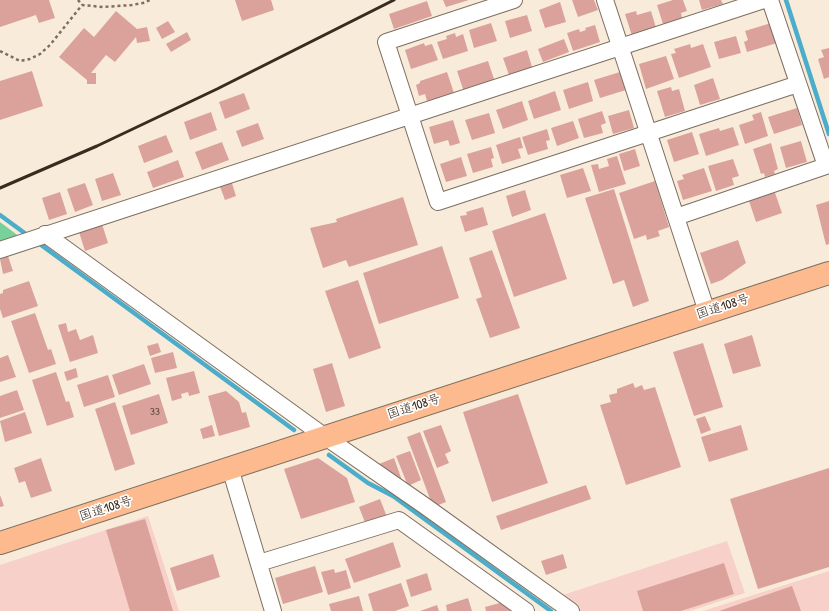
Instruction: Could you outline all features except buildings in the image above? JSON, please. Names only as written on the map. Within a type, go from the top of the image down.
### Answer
[{"type":"highway","name":"国道108号","points":[[0,543],[324,436],[829,273]]},
{"type":"street","points":[[514,0],[386,42],[438,202],[798,84]]},
{"type":"street","points":[[605,0],[707,312]]},
{"type":"street","points":[[7,247],[764,0]]},
{"type":"street","points":[[676,217],[826,166],[770,0]]},
{"type":"street","points":[[41,236],[432,511],[571,611]]},
{"type":"street","points":[[230,468],[274,611]]},
{"type":"street","points":[[259,563],[399,520],[526,611]]},
{"type":"path","points":[[78,0],[82,5],[103,7],[132,5],[150,0]]},
{"type":"path","points":[[0,50],[20,61],[30,59],[40,54],[82,5]]},
{"type":"shaded area","points":[[148,516],[179,611],[0,611],[0,565]]},
{"type":"shaded area","points":[[727,541],[745,593],[690,611],[580,611],[563,595]]},
{"type":"shaded area","points":[[829,571],[829,611],[703,611]]},
{"type":"green space","points":[[0,222],[20,237],[0,244]]},
{"type":"waterway","points":[[786,0],[829,134]]},
{"type":"waterway","points":[[0,215],[30,237]]},
{"type":"waterway","points":[[37,242],[294,430]]},
{"type":"waterway","points":[[329,455],[368,483],[393,496],[551,611]]},
{"type":"railway","points":[[0,188],[97,146],[217,89],[394,0]]}]
